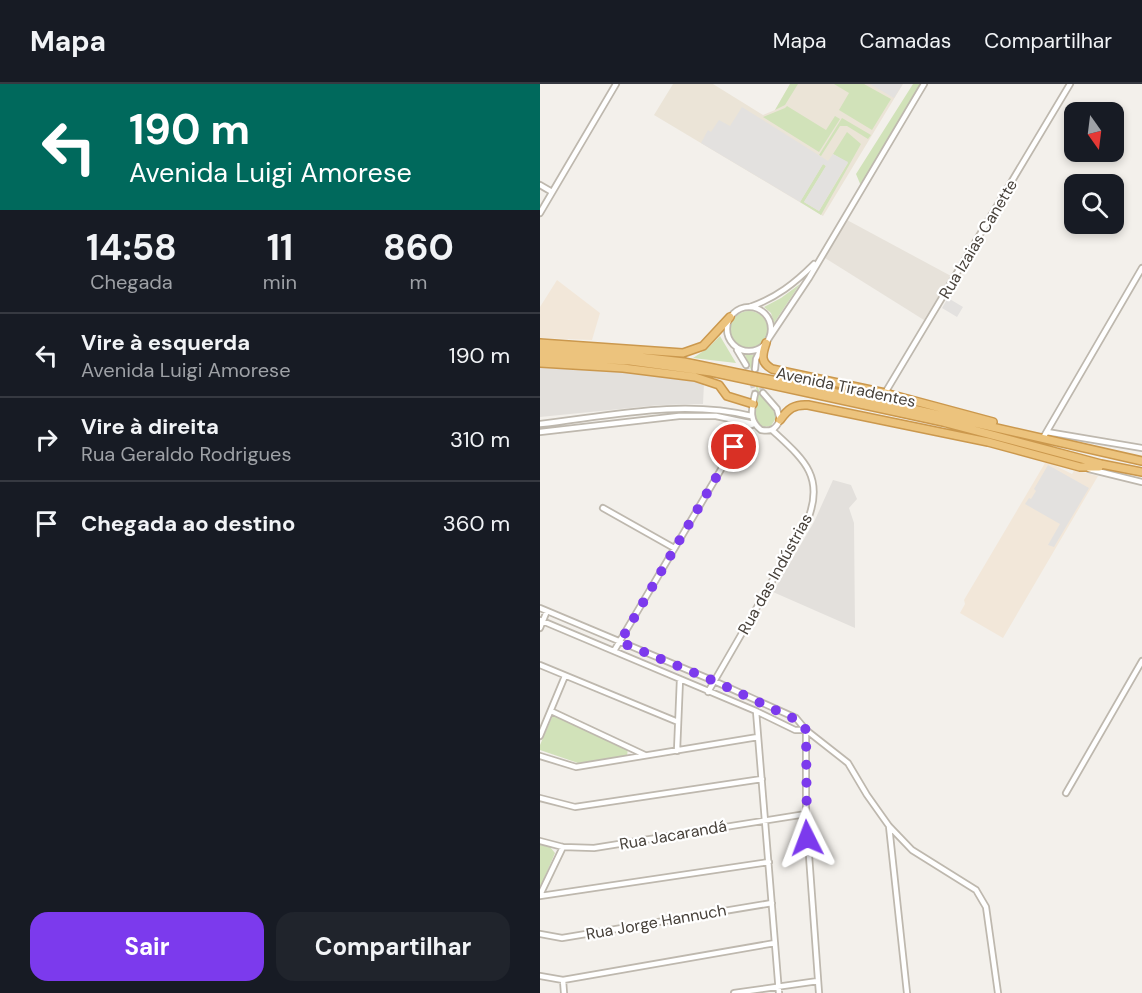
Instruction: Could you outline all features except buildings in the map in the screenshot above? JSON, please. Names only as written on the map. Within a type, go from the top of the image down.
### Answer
[{"type":"highway","points":[[540,343],[683,353],[703,346],[730,317]]},
{"type":"highway","points":[[766,343],[762,359],[765,365],[772,369],[885,393],[989,420],[1018,431]]},
{"type":"highway","name":"Avenida Tiradentes","points":[[540,350],[684,362],[1045,435],[1142,461]]},
{"type":"highway","name":"Avenida Tiradentes","points":[[540,357],[665,365],[767,384],[943,422],[1142,472]]},
{"type":"highway","points":[[540,363],[623,368],[695,377],[719,385],[727,396],[753,405]]},
{"type":"highway","points":[[780,420],[790,408],[801,404],[988,442],[1080,467],[1117,467]]},
{"type":"highway","points":[[943,422],[988,442]]},
{"type":"street","points":[[540,213],[616,84]]},
{"type":"street","points":[[754,369],[756,359],[924,84]]},
{"type":"street","name":"Rua Izaias Canette","points":[[885,393],[1070,84]]},
{"type":"street","points":[[540,185],[552,192]]},
{"type":"street","points":[[746,365],[727,333],[730,317],[739,309],[767,301],[784,291],[820,257]]},
{"type":"street","points":[[1142,268],[1045,435],[1142,448]]},
{"type":"street","points":[[735,347],[748,352],[766,343],[771,326],[768,318],[758,309],[750,307]]},
{"type":"street","points":[[540,432],[673,416],[716,416],[754,424],[761,430],[772,430],[780,420],[777,409],[763,393]]},
{"type":"street","points":[[754,424],[752,416],[755,394]]},
{"type":"street","points":[[723,410],[727,396]]},
{"type":"street","points":[[540,424],[676,409],[723,410],[752,416]]},
{"type":"street","points":[[673,416],[676,409]]},
{"type":"street","points":[[614,651],[746,427],[754,424]]},
{"type":"street","name":"Rua das Indústrias","points":[[708,692],[808,519],[814,504],[814,485],[808,466],[772,430]]},
{"type":"street","points":[[1080,467],[1142,482]]},
{"type":"street","points":[[603,508],[674,548]]},
{"type":"street","points":[[540,608],[796,718],[806,730],[848,763],[889,826],[912,850],[976,890],[986,907],[998,993]]},
{"type":"street","points":[[540,628],[547,611]]},
{"type":"street","points":[[541,621],[756,711],[795,730],[806,730]]},
{"type":"street","points":[[1066,793],[1142,661]]},
{"type":"street","points":[[540,665],[678,722]]},
{"type":"street","points":[[540,736],[566,676]]},
{"type":"street","points":[[676,751],[680,679]]},
{"type":"street","points":[[551,711],[645,755]]},
{"type":"street","points":[[756,711],[779,993]]},
{"type":"street","points":[[806,730],[806,814],[819,993]]},
{"type":"street","points":[[540,756],[576,767],[758,737]]},
{"type":"street","points":[[630,758],[631,748]]},
{"type":"street","points":[[540,798],[575,807],[762,779]]},
{"type":"street","name":"Rua Jacarandá","points":[[540,841],[562,847],[594,848],[806,814]]},
{"type":"street","points":[[889,826],[908,993]]},
{"type":"street","points":[[540,895],[562,847]]},
{"type":"street","points":[[540,895],[769,862]]},
{"type":"street","name":"Rua Jorge Hannuch","points":[[540,934],[562,938],[772,903]]},
{"type":"street","points":[[540,976],[563,980],[775,943]]},
{"type":"street","points":[[563,980],[564,993]]},
{"type":"street","points":[[734,993],[818,981]]},
{"type":"shaded area","points":[[673,84],[713,84],[763,115],[775,110],[790,84],[903,84],[823,216],[654,115]]},
{"type":"shaded area","points":[[870,84],[901,84],[902,85],[894,98]]},
{"type":"shaded area","points":[[742,107],[828,161],[833,154],[848,162],[819,211],[804,202],[826,166],[823,164],[800,202],[701,143],[708,130],[711,132],[719,120],[730,126]]},
{"type":"shaded area","points":[[847,220],[951,276],[924,320],[825,258]]},
{"type":"shaded area","points":[[557,280],[600,313],[592,340],[540,338],[540,307]]},
{"type":"shaded area","points":[[948,298],[963,307],[957,317],[942,308]]},
{"type":"shaded area","points":[[540,366],[590,367],[704,383],[703,404],[660,405],[540,417]]},
{"type":"shaded area","points":[[1048,462],[1072,474],[1074,471],[1098,476],[1003,638],[960,613],[965,604],[964,600],[1045,463]]},
{"type":"shaded area","points":[[1048,465],[1089,488],[1054,547],[1048,545],[1060,524],[1025,504],[1036,491],[1034,489]]},
{"type":"shaded area","points":[[833,480],[851,485],[857,499],[849,508],[854,523],[855,628],[773,592],[814,522]]},
{"type":"green space","points":[[790,84],[798,84],[785,105],[775,110]]},
{"type":"green space","points":[[834,84],[864,84],[891,99],[872,130],[839,110],[849,93]]},
{"type":"green space","points":[[913,84],[924,84],[861,186],[856,174]]},
{"type":"green space","points":[[787,106],[826,130],[835,116],[840,119],[819,152],[763,117]]},
{"type":"green space","points":[[842,118],[871,135],[868,139],[847,126],[840,126],[821,156],[819,155]]},
{"type":"green space","points":[[847,132],[861,144],[821,215],[800,202],[823,164],[826,166],[804,202],[819,211],[848,163],[833,154]]},
{"type":"green space","points":[[800,284],[774,323],[771,313],[764,307]]},
{"type":"green space","points":[[749,311],[756,312],[762,317],[767,323],[767,337],[762,343],[756,348],[749,349],[742,348],[736,343],[731,337],[730,330],[731,323],[736,317],[742,312]]},
{"type":"green space","points":[[720,336],[736,363],[693,358],[708,348]]},
{"type":"green space","points":[[745,355],[755,355],[757,386],[776,418],[771,426],[763,427],[757,419],[758,397]]},
{"type":"green space","points":[[553,715],[628,747],[627,757],[578,763],[540,750]]},
{"type":"green space","points":[[540,845],[550,847],[555,853],[540,888]]},
{"type":"tunnel","points":[[746,365],[755,394]]},
{"type":"tunnel","points":[[755,369],[763,393]]},
{"type":"route","points":[[734,447],[620,642],[714,681],[801,722],[806,730],[807,838]]}]
